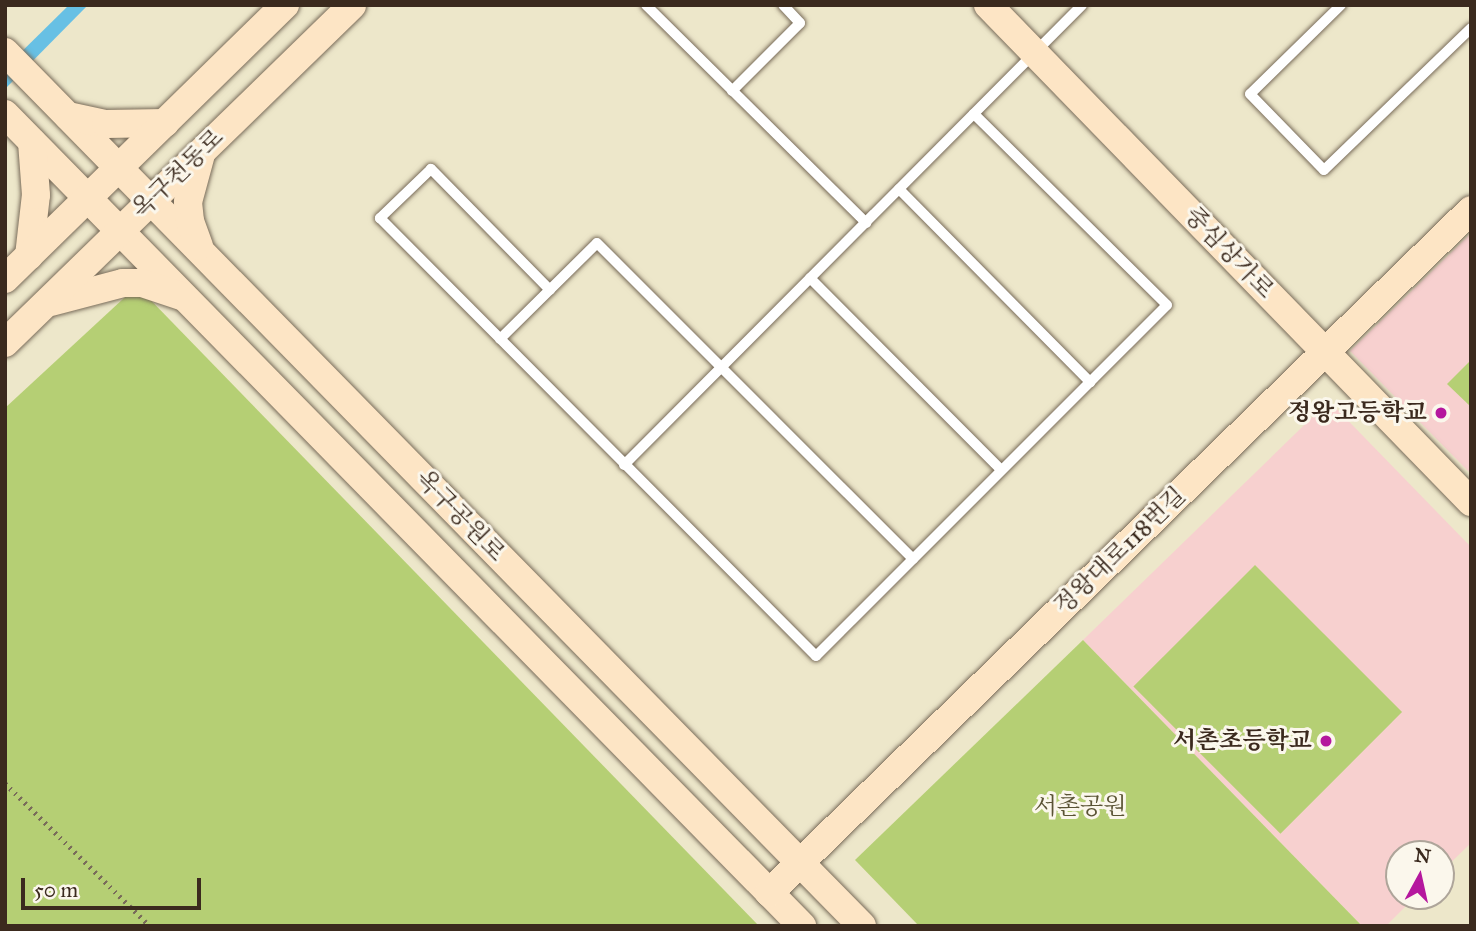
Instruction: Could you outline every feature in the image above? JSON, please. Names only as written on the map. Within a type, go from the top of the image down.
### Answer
[{"type":"street","name":"옥구천동로","points":[[5,279],[285,5]]},
{"type":"street","name":"옥구천동로","points":[[5,343],[352,5]]},
{"type":"street","name":"중심상가로","points":[[988,5],[1471,502]]},
{"type":"street","name":"옥구공원로","points":[[5,52],[862,926]]},
{"type":"street","points":[[63,111],[106,124],[165,122]]},
{"type":"street","name":"옥구공원로","points":[[5,114],[802,926]]},
{"type":"street","points":[[29,256],[36,195],[30,139]]},
{"type":"street","points":[[200,249],[190,221],[188,202],[201,152]]},
{"type":"street","name":"정왕대로118번길","points":[[769,893],[1471,210]]},
{"type":"street","points":[[45,304],[123,283],[142,283],[185,297]]},
{"type":"lane","points":[[646,5],[866,223]]},
{"type":"lane","points":[[732,91],[800,23],[783,5]]},
{"type":"lane","points":[[624,465],[1082,5]]},
{"type":"lane","points":[[1341,5],[1250,94],[1324,170],[1471,29]]},
{"type":"lane","points":[[550,290],[431,169],[380,218],[816,656],[1167,305],[974,114]]},
{"type":"lane","points":[[899,189],[1090,382]]},
{"type":"lane","points":[[500,339],[597,243],[913,559]]},
{"type":"lane","points":[[810,278],[1001,471]]},
{"type":"path","points":[[5,783],[150,926]]},
{"type":"shaded area","name":"정왕고등학교","points":[[1471,233],[1471,474],[1350,351]]},
{"type":"shaded area","name":"서촌초등학교","points":[[1329,401],[1471,547],[1471,843],[1455,858],[1455,840],[1385,840],[1385,910],[1402,910],[1386,926],[1362,926],[1083,640]]},
{"type":"green space","points":[[137,286],[759,926],[5,926],[5,408]]},
{"type":"green space","points":[[1471,360],[1471,407],[1447,384]]},
{"type":"green space","points":[[1255,565],[1402,712],[1280,834],[1133,687]]},
{"type":"green space","name":"서촌공원","points":[[1083,640],[1362,926],[919,926],[855,860]]},
{"type":"water","points":[[69,5],[88,5],[5,89],[5,68]]},
{"type":"place","name":"정왕고등학교","points":[[1441,413]]},
{"type":"place","name":"서촌초등학교","points":[[1326,741]]}]
